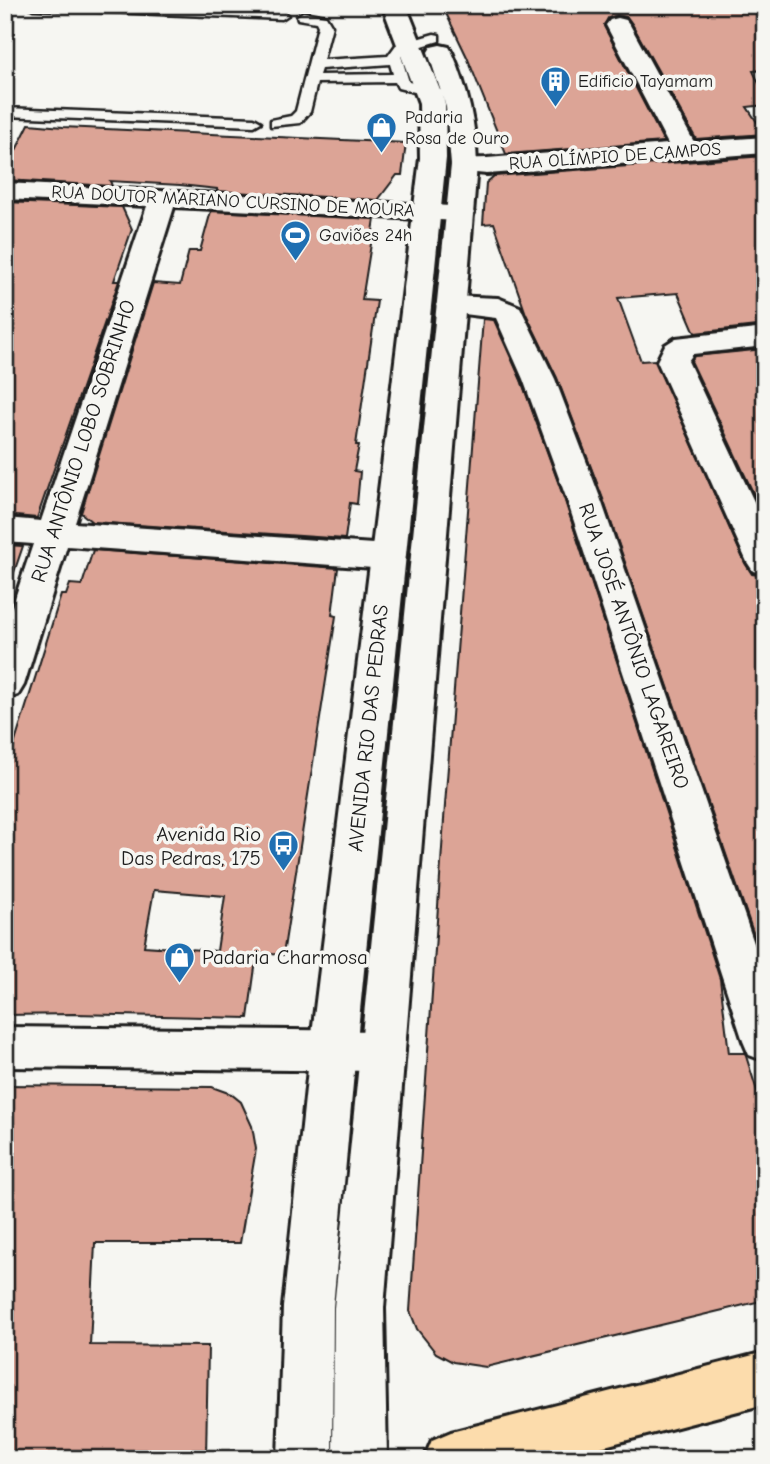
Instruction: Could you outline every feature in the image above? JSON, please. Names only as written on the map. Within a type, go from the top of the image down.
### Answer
[{"type":"main road","points":[[451,1459],[765,1378]]},
{"type":"street","name":"AVENIDA RIO DAS PEDRAS","points":[[305,1459],[308,1307],[387,556],[444,212],[448,162],[464,126],[457,96],[394,5]]},
{"type":"street","points":[[618,25],[685,151]]},
{"type":"street","name":"AVENIDA RIO DAS PEDRAS","points":[[416,40],[429,93],[434,128],[448,162]]},
{"type":"street","name":"RUA OLÍMPIO DE CAMPOS","points":[[448,162],[765,145]]},
{"type":"street","name":"RUA DOUTOR MARIANO CURSINO DE MOURA","points":[[5,191],[444,212]]},
{"type":"street","name":"RUA ANTÔNIO LOBO SOBRINHO","points":[[5,685],[163,198]]},
{"type":"street","name":"AVENIDA RIO DAS PEDRAS","points":[[360,1459],[359,1308],[451,304],[444,212]]},
{"type":"street","name":"RUA JOSÉ ANTÔNIO LAGAREIRO","points":[[451,304],[498,307],[509,313],[539,379],[627,623],[765,1041]]},
{"type":"street","points":[[765,337],[704,341],[676,350],[672,356],[673,365],[765,562]]},
{"type":"street","points":[[5,530],[387,556]]},
{"type":"street","points":[[5,1047],[382,1051]]},
{"type":"lane","points":[[33,5],[282,15]]},
{"type":"lane","points":[[276,123],[295,120],[303,112],[325,23],[318,17],[303,16]]},
{"type":"lane","points":[[313,72],[416,40]]},
{"type":"lane","points":[[399,78],[416,40]]},
{"type":"lane","points":[[313,72],[399,78],[407,87],[457,96]]},
{"type":"lane","points":[[5,112],[254,122]]},
{"type":"building","points":[[442,5],[584,5],[584,10],[654,5],[765,5],[765,70],[753,71],[765,96],[765,105],[747,107],[765,134],[696,139],[632,24],[627,17],[617,15],[608,18],[604,26],[664,142],[506,154],[467,57]]},
{"type":"building","points":[[29,124],[406,143],[402,175],[397,175],[378,200],[217,191],[180,185],[110,181],[112,186],[5,180],[5,172]]},
{"type":"building","points":[[765,156],[765,325],[695,333],[678,293],[618,298],[641,361],[655,360],[745,563],[752,574],[765,576],[765,936],[755,938],[603,499],[557,378],[526,314],[494,223],[483,224],[486,183],[494,176]]},
{"type":"building","points":[[5,202],[122,207],[132,229],[114,281],[119,281],[37,518],[5,515]]},
{"type":"building","points":[[211,211],[375,219],[362,300],[377,301],[356,445],[359,445],[354,471],[360,472],[357,504],[350,503],[345,539],[92,522],[81,513],[153,283],[180,285],[189,251],[200,251]]},
{"type":"building","points":[[483,319],[494,320],[521,380],[565,501],[720,979],[729,1053],[745,1053],[765,1116],[765,1300],[486,1367],[453,1362],[436,1353],[417,1329],[410,1311],[445,805]]},
{"type":"building","points":[[765,349],[765,518],[691,361],[694,356]]},
{"type":"building","points":[[5,545],[23,546],[10,584],[5,583]]},
{"type":"building","points":[[93,550],[338,568],[332,615],[336,616],[283,955],[257,953],[248,1018],[5,1015],[5,774],[61,595],[66,595],[70,584],[82,585]],"holes":[[[154,890],[225,896],[217,951],[144,946]]]},
{"type":"building","points":[[5,1085],[212,1087],[231,1094],[241,1102],[252,1126],[256,1149],[240,1243],[95,1243],[90,1345],[208,1346],[206,1458],[5,1459]]},
{"type":"place","name":"Edificio Tayamam","points":[[555,108]]},
{"type":"place","name":"Padaria Rosa de Ouro","points":[[382,154]]},
{"type":"place","name":"Gaviões 24h","points":[[296,262]]},
{"type":"place","name":"Avenida Rio Das Pedras, 175","points":[[284,873]]},
{"type":"place","name":"Padaria Charmosa","points":[[179,984]]}]
